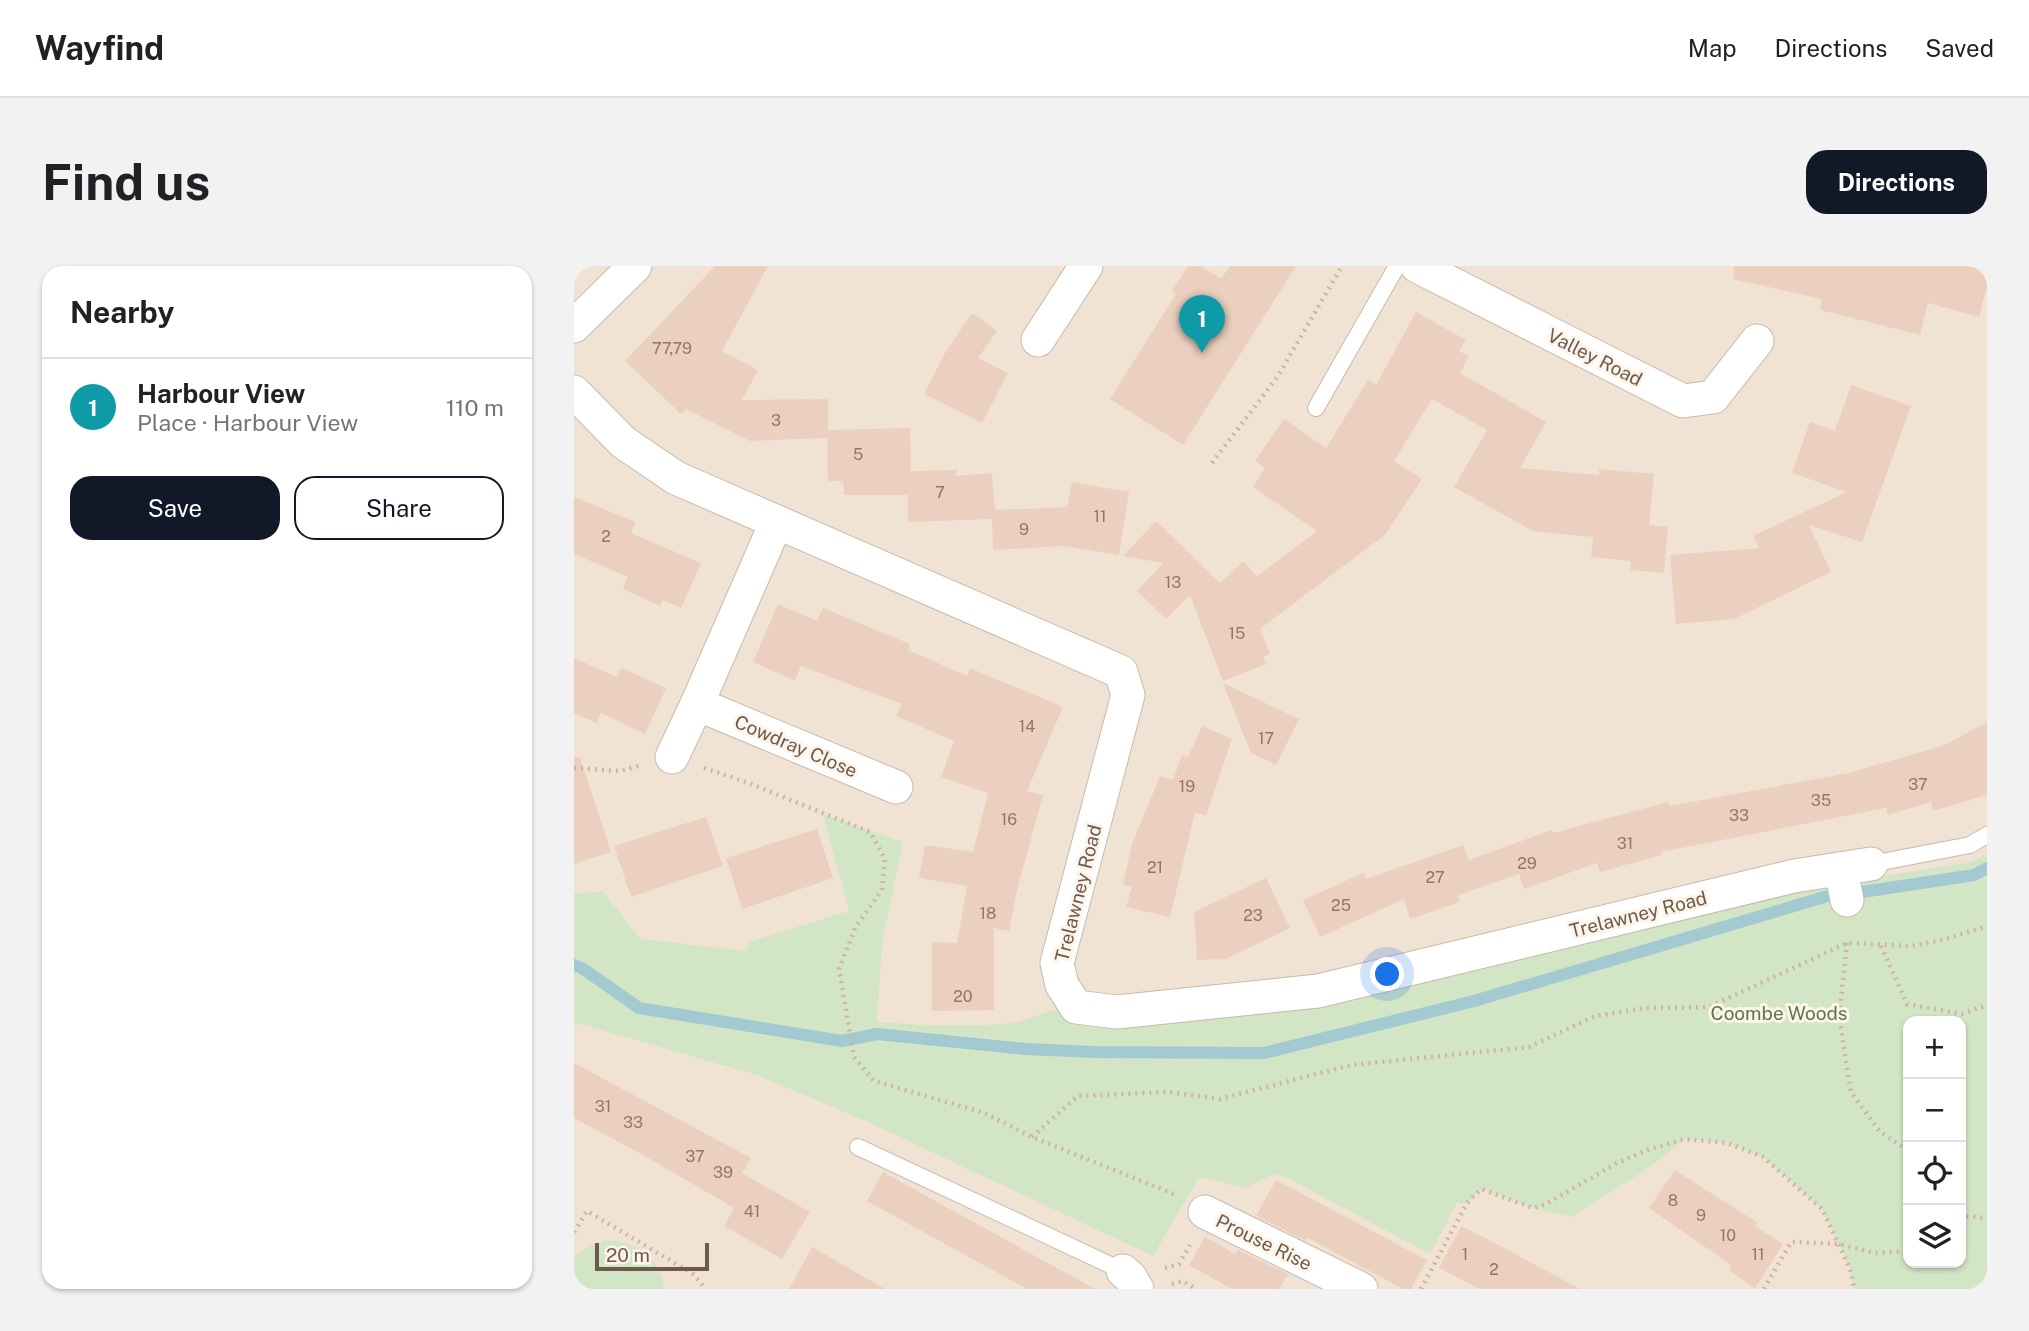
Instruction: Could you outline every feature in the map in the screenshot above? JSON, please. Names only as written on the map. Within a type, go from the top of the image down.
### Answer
[{"type":"street","points":[[574,326],[635,266]]},
{"type":"street","points":[[1038,340],[1086,266]]},
{"type":"street","name":"Valley Road","points":[[1417,266],[1684,401],[1713,397],[1757,341]]},
{"type":"street","name":"Trelawney Road","points":[[574,393],[623,442],[676,478],[1121,672],[1128,695],[1057,963],[1062,985],[1076,1007],[1117,1012],[1318,991],[1794,876],[1853,878]]},
{"type":"street","points":[[672,757],[776,523]]},
{"type":"street","name":"Cowdray Close","points":[[697,704],[896,787]]},
{"type":"street","name":"Prouse Rise","points":[[1207,1213],[1361,1289]]},
{"type":"lane","points":[[1316,408],[1396,266]]},
{"type":"lane","points":[[1853,878],[1970,845],[1987,835]]},
{"type":"lane","points":[[858,1147],[1130,1279]]},
{"type":"path","points":[[1212,463],[1278,376],[1342,266]]},
{"type":"path","points":[[574,768],[620,771],[672,757],[746,782],[870,832],[885,859],[882,890],[855,928],[839,969],[854,1057],[874,1080],[985,1113],[1032,1137],[1180,1197],[1207,1213],[1179,1264],[1130,1279]]},
{"type":"path","points":[[1032,1137],[1078,1096],[1168,1092],[1220,1100],[1351,1065],[1528,1047],[1595,1016],[1645,1008],[1709,1007],[1847,943],[1912,946],[1987,926]]},
{"type":"path","points":[[1881,946],[1907,1004],[1962,1014],[1987,1005]]},
{"type":"path","points":[[1844,965],[1839,1017],[1851,1092],[1880,1132],[1903,1147]]},
{"type":"path","points":[[1421,1289],[1467,1203],[1481,1189],[1533,1208],[1546,1204],[1617,1163],[1650,1149],[1685,1139],[1727,1143],[1763,1157],[1822,1209],[1850,1269],[1854,1289]]},
{"type":"path","points":[[574,1232],[587,1211],[693,1274],[706,1289]]},
{"type":"path","points":[[1966,1216],[1987,1217]]},
{"type":"path","points":[[1764,1289],[1791,1242],[1839,1244],[1875,1253],[1903,1251]]},
{"type":"shaded area","points":[[574,266],[1987,266],[1987,1289],[574,1289]]},
{"type":"green space","name":"Coombe Woods","points":[[823,814],[903,842],[882,944],[877,1022],[927,1025],[1016,1023],[1047,1012],[1076,1007],[1117,1012],[1515,945],[1866,879],[1972,862],[1987,854],[1987,1289],[1854,1289],[1850,1269],[1822,1209],[1763,1157],[1727,1143],[1685,1139],[1644,1170],[1572,1217],[1533,1208],[1481,1189],[1467,1203],[1457,1203],[1430,1254],[1288,1178],[1273,1174],[1246,1188],[1199,1177],[1153,1256],[868,1122],[757,1075],[574,1022],[574,894],[603,891],[640,939],[747,951],[749,942],[849,911]]},
{"type":"green space","points":[[607,1240],[638,1248],[646,1253],[657,1268],[664,1289],[574,1289],[574,1257],[591,1245]]},
{"type":"building","points":[[715,266],[768,266],[722,351],[758,370],[742,400],[828,399],[828,430],[910,428],[911,471],[958,470],[955,476],[992,473],[995,510],[1067,507],[1072,482],[1129,492],[1119,555],[1063,546],[993,550],[992,519],[908,522],[908,495],[844,495],[843,481],[828,481],[827,438],[750,441],[686,409],[681,414],[625,361]]},
{"type":"building","points":[[1188,266],[1201,266],[1221,279],[1230,266],[1296,266],[1183,445],[1110,399],[1176,294],[1172,291]]},
{"type":"building","points":[[1734,266],[1967,266],[1987,271],[1987,286],[1979,317],[1928,303],[1920,335],[1820,310],[1822,299],[1733,279]]},
{"type":"building","points":[[1416,312],[1466,340],[1459,351],[1469,356],[1460,373],[1546,422],[1520,468],[1599,475],[1599,469],[1654,474],[1649,525],[1668,527],[1664,573],[1630,570],[1631,561],[1591,557],[1593,537],[1533,531],[1454,487],[1487,430],[1432,399],[1394,461],[1422,479],[1385,535],[1260,629],[1270,654],[1263,657],[1266,664],[1223,681],[1190,595],[1166,619],[1137,591],[1163,563],[1123,556],[1156,521],[1220,583],[1243,561],[1257,576],[1317,531],[1253,487],[1265,468],[1255,461],[1284,419],[1326,448],[1368,380],[1376,385]]},
{"type":"building","points":[[972,313],[997,331],[978,358],[1008,373],[982,423],[924,394],[945,353]]},
{"type":"building","points":[[1851,385],[1911,406],[1862,542],[1809,525],[1831,572],[1734,619],[1676,624],[1670,555],[1759,548],[1753,536],[1847,492],[1792,473],[1810,422],[1835,431]]},
{"type":"building","points":[[574,497],[636,522],[631,533],[701,563],[681,608],[663,600],[660,606],[623,589],[628,577],[574,554]]},
{"type":"building","points":[[778,604],[817,621],[823,608],[910,644],[908,650],[967,676],[970,668],[1063,707],[1027,791],[1043,795],[1017,890],[1009,931],[994,928],[994,1010],[932,1011],[932,942],[957,943],[967,886],[919,878],[925,845],[973,852],[988,793],[941,777],[954,741],[896,716],[902,704],[801,666],[795,681],[753,662]]},
{"type":"building","points":[[574,658],[617,677],[622,668],[666,688],[645,734],[601,713],[597,723],[574,713]]},
{"type":"building","points":[[1223,683],[1299,719],[1276,765],[1251,753]]},
{"type":"building","points":[[1987,722],[1987,795],[1933,811],[1931,802],[1888,815],[1886,808],[1661,852],[1662,855],[1600,872],[1597,863],[1524,889],[1519,874],[1458,895],[1460,902],[1410,919],[1404,899],[1320,937],[1303,900],[1363,873],[1366,879],[1463,845],[1469,860],[1551,830],[1553,833],[1668,802],[1669,806],[1849,773],[1945,745]]},
{"type":"building","points":[[1202,726],[1232,739],[1206,816],[1195,812],[1170,917],[1126,907],[1132,887],[1123,884],[1132,844],[1160,776],[1173,780],[1182,755],[1188,757]]},
{"type":"building","points":[[580,757],[611,852],[574,864],[574,758]]},
{"type":"building","points":[[706,817],[723,866],[631,897],[614,846]]},
{"type":"building","points":[[817,829],[833,878],[742,909],[726,858]]},
{"type":"building","points":[[1266,878],[1290,928],[1226,959],[1197,960],[1194,912]]},
{"type":"building","points":[[574,1063],[751,1158],[742,1173],[810,1212],[782,1259],[724,1226],[734,1208],[574,1118]]},
{"type":"building","points":[[1675,1170],[1758,1223],[1755,1226],[1783,1244],[1755,1289],[1729,1270],[1731,1265],[1649,1208]]},
{"type":"building","points":[[883,1172],[1095,1289],[1027,1289],[867,1201]]},
{"type":"building","points":[[1276,1180],[1427,1260],[1411,1289],[1403,1289],[1308,1238],[1306,1241],[1256,1216]]},
{"type":"building","points":[[1461,1226],[1580,1289],[1480,1289],[1439,1268]]},
{"type":"building","points":[[1205,1237],[1235,1254],[1238,1250],[1288,1274],[1279,1289],[1232,1289],[1189,1265]]},
{"type":"building","points":[[812,1247],[885,1289],[789,1289]]},
{"type":"waterway","points":[[1862,892],[1974,875],[1987,868]]},
{"type":"waterway","points":[[574,965],[639,1008],[842,1041],[877,1034],[1025,1049],[1264,1053],[1474,1001],[1831,895]]},
{"type":"place","name":"Harbour View","points":[[1202,353]]}]
